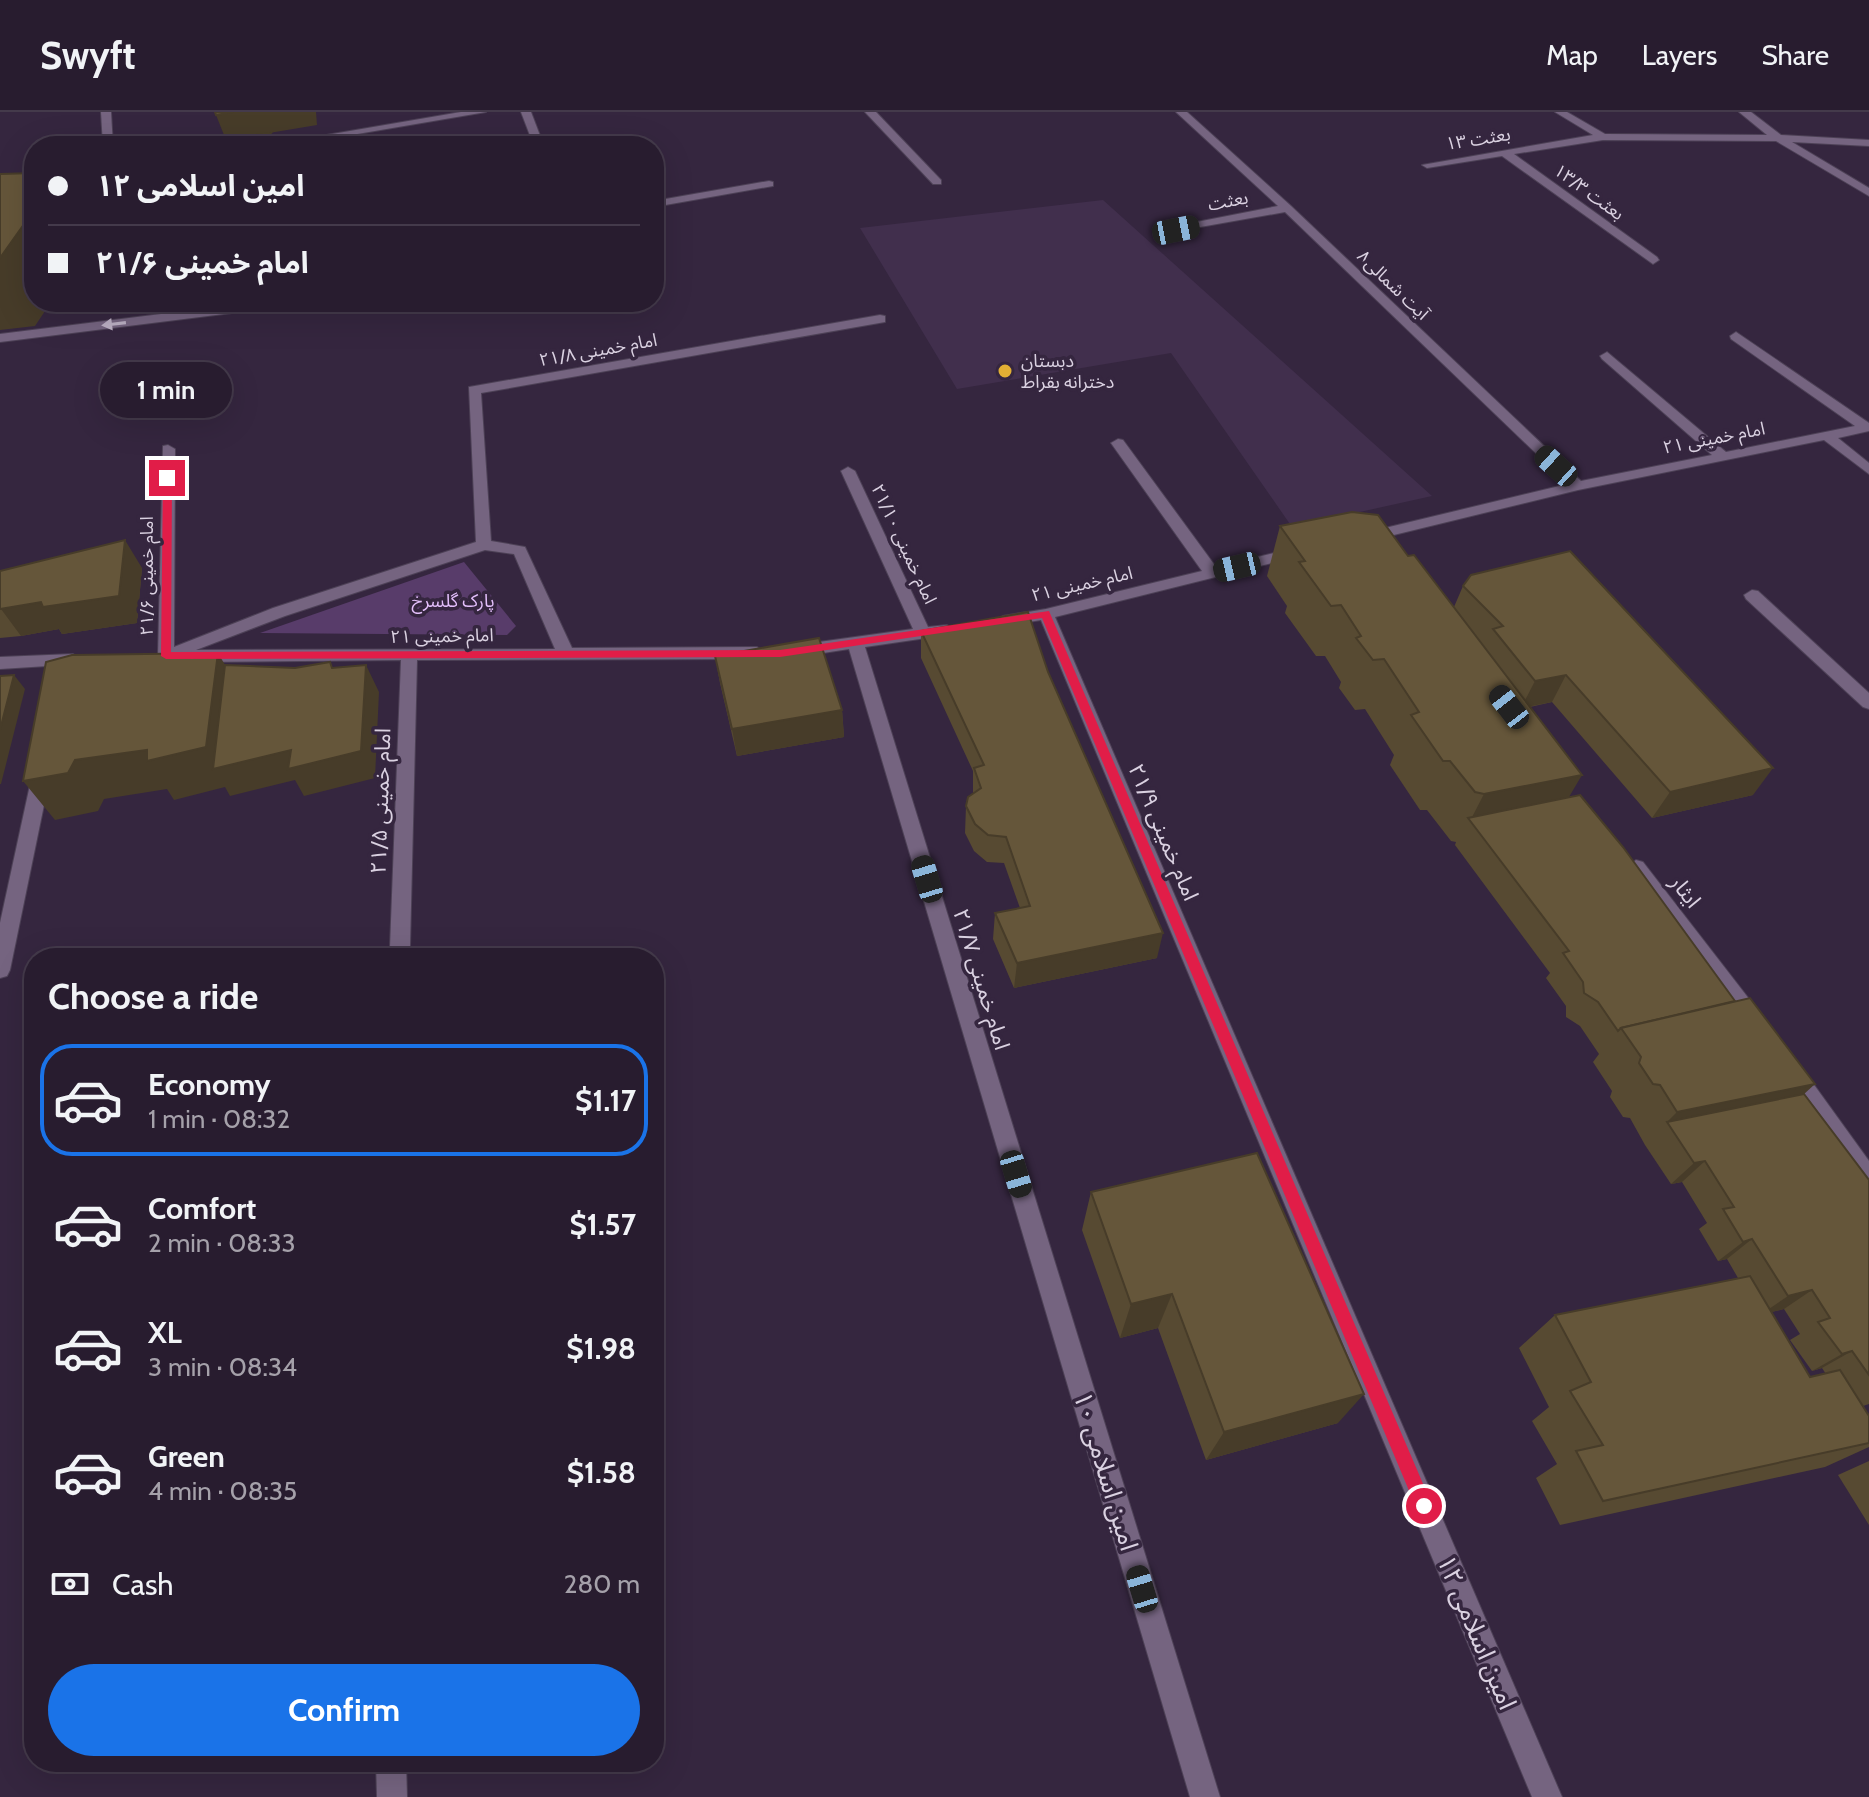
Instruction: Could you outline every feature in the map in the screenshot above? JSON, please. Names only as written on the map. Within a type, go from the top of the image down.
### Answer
[{"type":"street","points":[[106,112],[107,136]]},
{"type":"street","points":[[344,136],[481,112]]},
{"type":"street","points":[[526,112],[535,136]]},
{"type":"street","points":[[870,112],[937,182]]},
{"type":"street","name":"آیت شمالی۸","points":[[1181,112],[1287,208],[1578,486]]},
{"type":"street","points":[[1560,112],[1603,137]]},
{"type":"street","points":[[1744,112],[1778,138],[1869,193]]},
{"type":"street","name":"بعثت ۱۳","points":[[1427,165],[1603,137],[1778,138],[1869,143]]},
{"type":"street","name":"بعثت ۱۳/۳","points":[[1505,153],[1653,260]]},
{"type":"street","points":[[664,202],[769,184]]},
{"type":"street","name":"بعثت","points":[[1176,230],[1287,208]]},
{"type":"street","points":[[0,338],[169,312]]},
{"type":"street","name":"امام خمینی ۲۱/۸","points":[[484,545],[474,390],[880,319]]},
{"type":"street","points":[[1736,336],[1868,427]]},
{"type":"street","points":[[1607,356],[1723,457]]},
{"type":"street","name":"امام خمینی ۲۱","points":[[1343,542],[1378,541],[1578,486],[1868,427]]},
{"type":"street","points":[[1827,436],[1869,470]]},
{"type":"street","points":[[1118,443],[1212,573]]},
{"type":"street","name":"امام خمینی ۲۱/۶","points":[[159,656],[168,449]]},
{"type":"street","name":"امام خمینی ۲۱/۱۰","points":[[848,471],[923,634]]},
{"type":"street","points":[[159,656],[279,612],[484,545],[520,550],[566,654]]},
{"type":"street","name":"امام خمینی ۲۱","points":[[159,656],[780,653],[1046,614],[1312,549]]},
{"type":"street","points":[[1752,595],[1869,703]]},
{"type":"street","name":"امام خمینی ۲۱/۹","points":[[1046,614],[1239,1070]]},
{"type":"street","name":"امام خمینی ۲۱/۷","points":[[856,644],[1007,1144]]},
{"type":"street","name":"امام خمینی ۲۱/۵","points":[[400,947],[409,657]]},
{"type":"street","points":[[0,663],[64,668],[94,659]]},
{"type":"street","points":[[0,970],[46,753]]},
{"type":"street","name":"ایثار","points":[[1626,854],[1723,977],[1869,1179]]},
{"type":"street","name":"امین اسلامی ۱۲","points":[[1239,1070],[1547,1797]]},
{"type":"street","name":"امین اسلامی ۱۰","points":[[1007,1144],[1205,1797]]},
{"type":"street","points":[[391,1772],[392,1797]]},
{"type":"shaded area","name":"دبستان دخترانه بقراط","points":[[1103,200],[1432,496],[1292,527],[1171,353],[957,389],[860,228]]},
{"type":"green space","name":"پارک گلسرخ","points":[[464,562],[516,626],[507,635],[260,633]]},
{"type":"building","points":[[24,173],[24,224],[0,258],[0,174]]},
{"type":"building","points":[[1352,512],[1378,515],[1408,556],[1414,555],[1582,775],[1484,794],[1475,792],[1450,761],[1443,761],[1411,715],[1419,712],[1384,659],[1373,660],[1356,638],[1361,636],[1341,605],[1331,606],[1299,562],[1305,561],[1280,526]]},
{"type":"building","points":[[125,540],[119,596],[43,607],[41,602],[0,609],[0,571]]},
{"type":"building","points":[[1570,551],[1773,768],[1670,792],[1566,675],[1535,681],[1493,629],[1503,626],[1463,586],[1471,575]]},
{"type":"building","points":[[1028,612],[1048,672],[1163,933],[1017,963],[995,913],[1030,906],[1006,837],[988,835],[975,824],[966,806],[968,797],[981,788],[974,768],[984,765],[921,631]]},
{"type":"building","points":[[819,638],[842,710],[732,729],[715,656]]},
{"type":"building","points":[[218,653],[206,747],[147,761],[147,750],[75,760],[68,773],[23,781],[46,662],[72,655]]},
{"type":"building","points":[[330,662],[332,668],[366,665],[361,751],[288,769],[291,750],[213,769],[225,665],[295,668]]},
{"type":"building","points":[[14,675],[0,730],[0,676]]},
{"type":"building","points":[[1580,795],[1623,847],[1735,1001],[1618,1031],[1598,1002],[1584,993],[1583,982],[1563,953],[1569,951],[1468,818]]},
{"type":"building","points":[[1750,998],[1815,1084],[1677,1112],[1660,1085],[1653,1084],[1639,1063],[1641,1057],[1621,1028]]},
{"type":"building","points":[[1804,1094],[1869,1180],[1869,1375],[1852,1351],[1842,1354],[1818,1322],[1830,1318],[1812,1290],[1788,1296],[1752,1239],[1743,1242],[1723,1209],[1734,1207],[1705,1161],[1694,1163],[1667,1122]]},
{"type":"building","points":[[1257,1153],[1364,1394],[1224,1432],[1172,1294],[1131,1304],[1091,1192]]},
{"type":"building","points":[[1750,1276],[1810,1377],[1840,1370],[1869,1416],[1869,1443],[1603,1501],[1576,1451],[1603,1445],[1570,1391],[1591,1382],[1555,1315]]},
{"type":"place","name":"دبستان دخترانه بقراط","points":[[1005,371]]},
{"type":"route","points":[[167,478],[166,656],[780,653],[1046,614],[1424,1506]]}]
